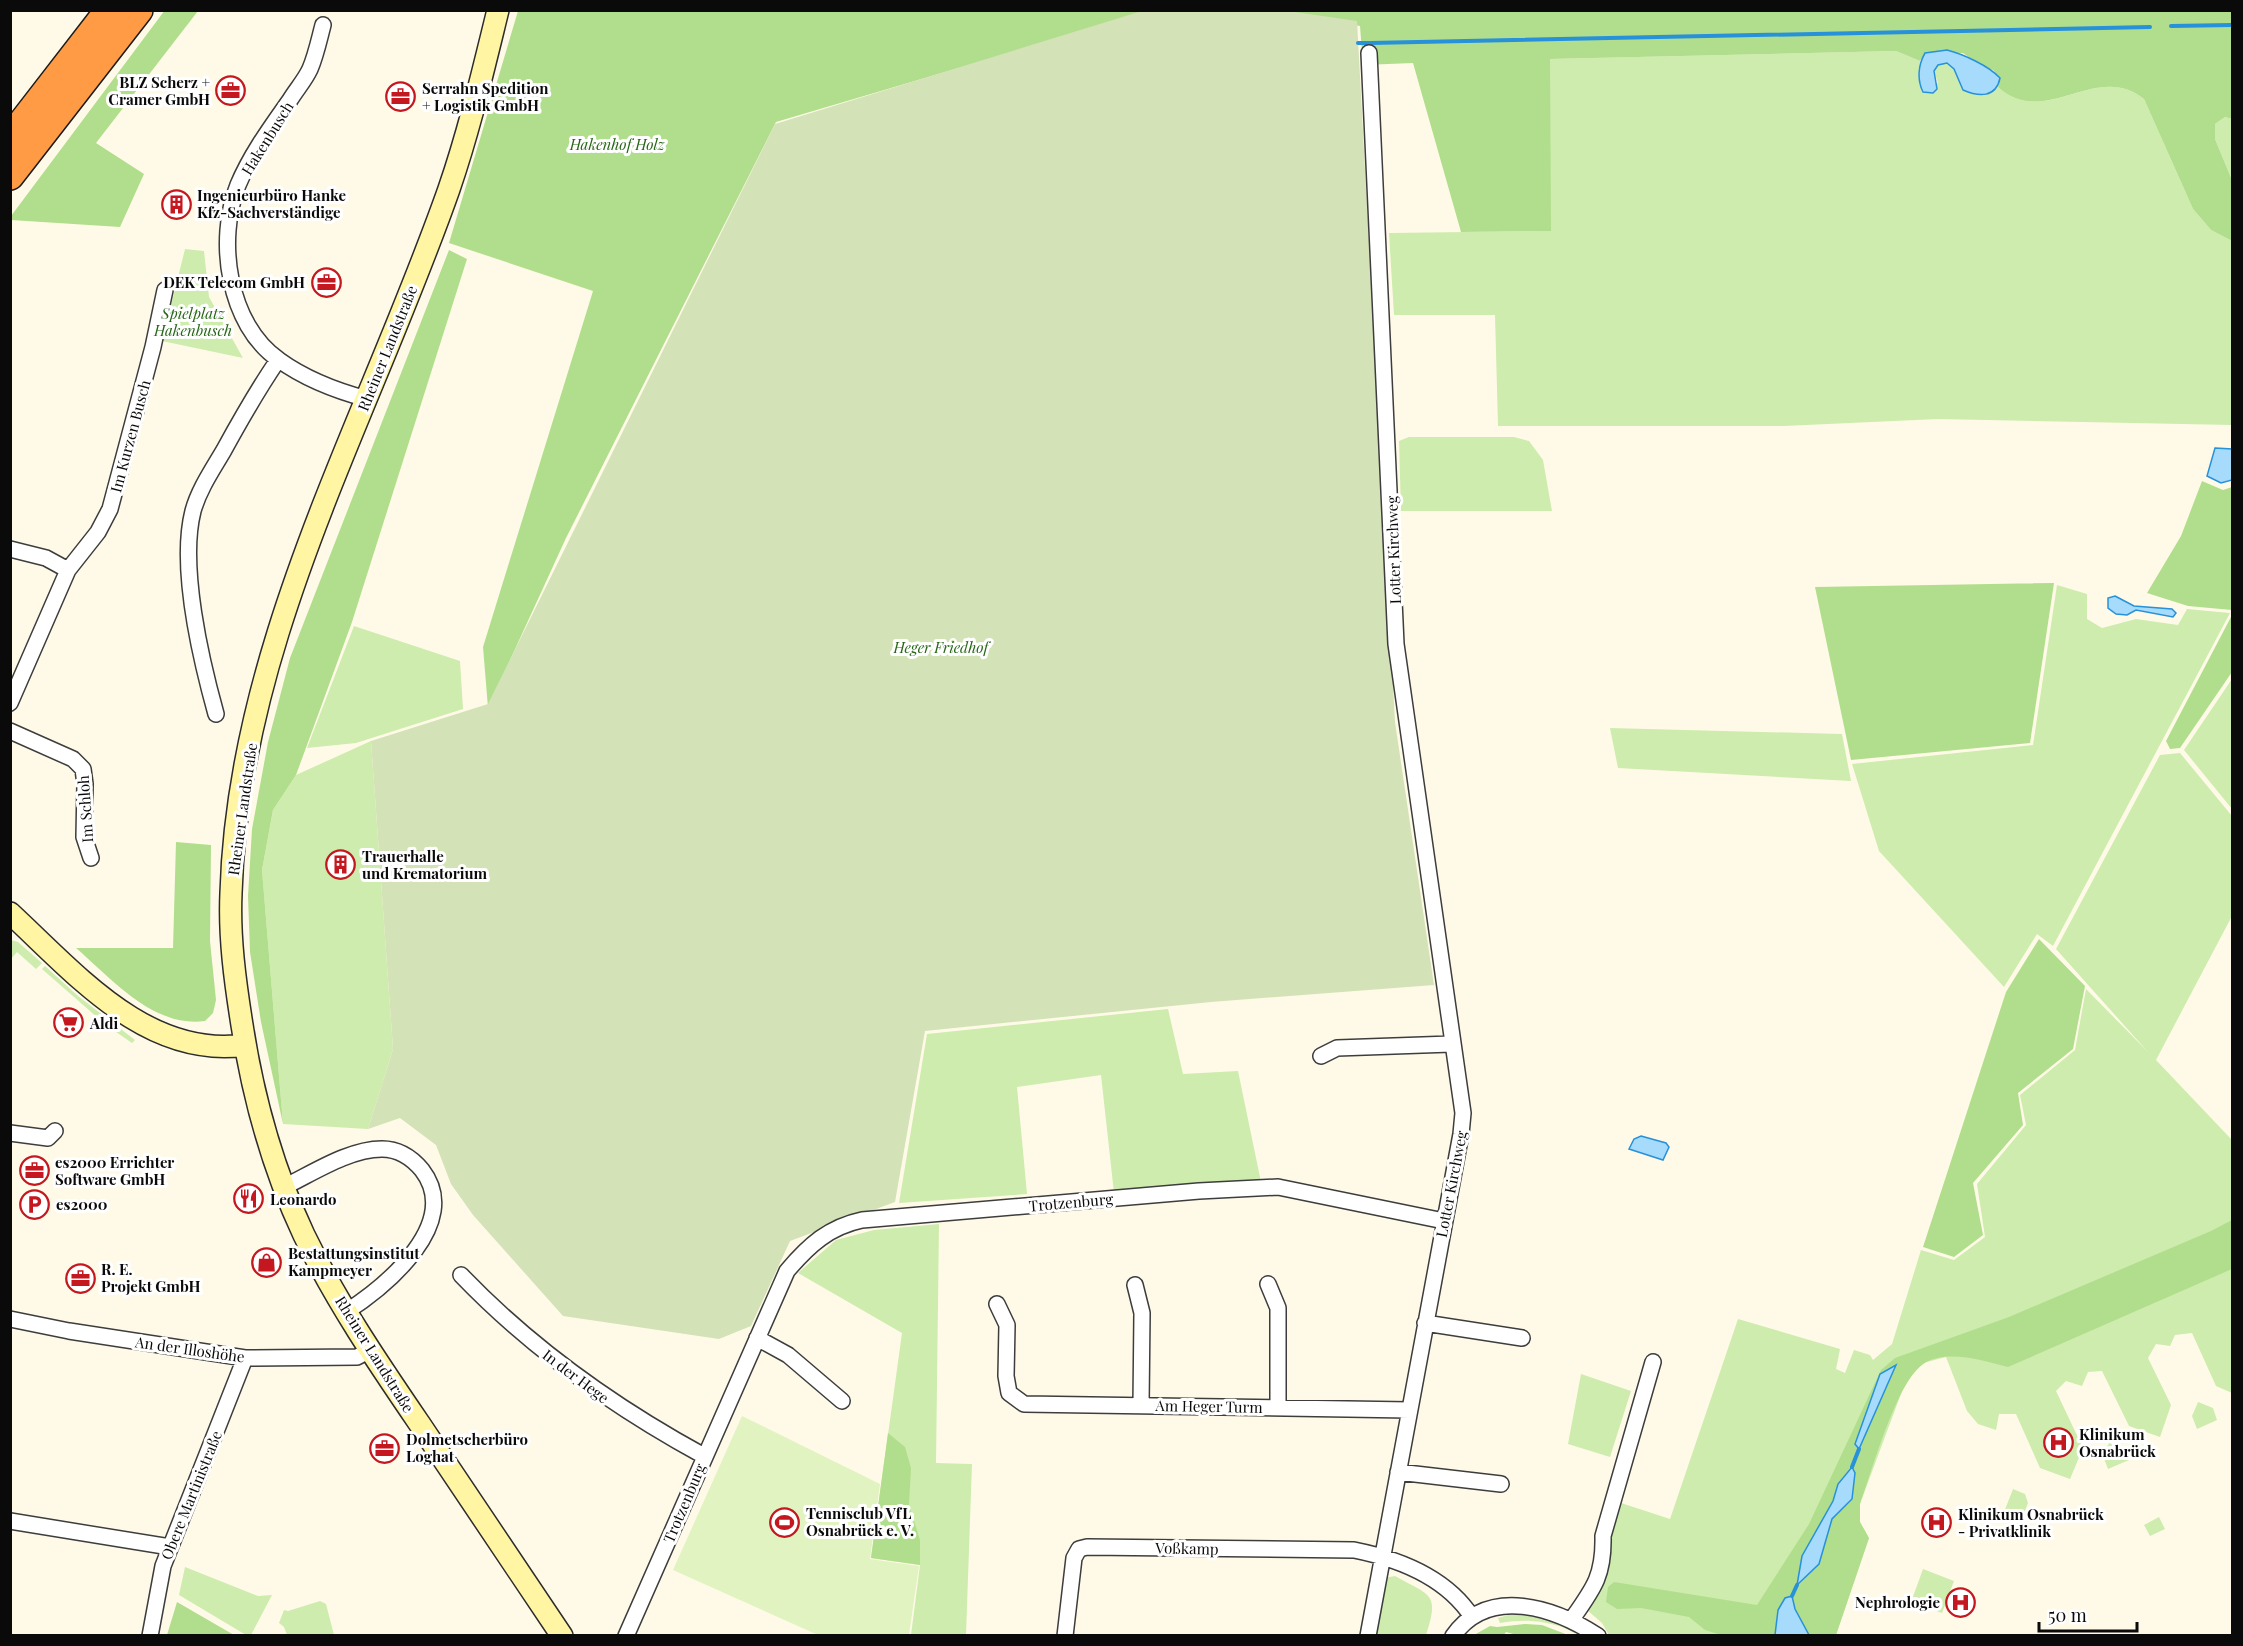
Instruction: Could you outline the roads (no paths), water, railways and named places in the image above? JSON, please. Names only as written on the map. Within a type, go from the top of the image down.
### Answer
[{"type":"highway","points":[[10,138],[109,10]]},
{"type":"highway","points":[[10,176],[139,10]]},
{"type":"street","name":"Rheiner Landstraße","points":[[498,10],[475,104],[450,186],[367,399],[315,524],[261,689],[243,777],[230,894],[232,958],[245,1045],[257,1104],[284,1187],[305,1236],[346,1312],[370,1350],[562,1635]]},
{"type":"street","name":"Hakenbusch","points":[[323,25],[310,70],[251,158],[238,187],[229,224],[227,244],[231,282],[239,309],[257,338],[278,360],[335,389],[367,399]]},
{"type":"street","name":"Lotter Kirchweg","points":[[1368,1635],[1462,1127],[1462,1113],[1396,644],[1369,53]]},
{"type":"street","name":"Im Kurzen Busch","points":[[68,570],[98,532],[110,509],[144,382],[165,290]]},
{"type":"street","points":[[216,714],[207,679],[189,573],[189,538],[193,510],[204,483],[263,381],[278,360]]},
{"type":"street","points":[[10,549],[46,558],[68,570],[10,703]]},
{"type":"street","name":"Im Schloh","points":[[10,731],[74,759],[83,769],[86,784],[84,837],[91,858]]},
{"type":"street","points":[[11,913],[103,996],[149,1029],[180,1042],[208,1048],[245,1045]]},
{"type":"street","points":[[1321,1056],[1337,1048],[1451,1044]]},
{"type":"street","points":[[10,1133],[48,1138],[55,1131]]},
{"type":"street","points":[[284,1187],[351,1156],[374,1149],[401,1153],[411,1159],[425,1175],[433,1211],[430,1226],[423,1240],[377,1289],[346,1312]]},
{"type":"street","name":"Trotzenburg","points":[[626,1635],[787,1271],[811,1244],[841,1225],[862,1220],[1199,1191],[1278,1187],[1444,1221]]},
{"type":"street","name":"In der Hege","points":[[461,1275],[517,1330],[575,1377],[647,1425],[704,1456]]},
{"type":"street","name":"Am Heger Turm","points":[[1268,1284],[1278,1308],[1278,1407]]},
{"type":"street","name":"Am Heger Turm","points":[[1135,1285],[1142,1313],[1141,1405]]},
{"type":"street","name":"Am Heger Turm","points":[[997,1304],[1007,1325],[1006,1376],[1009,1393],[1024,1404],[1409,1410]]},
{"type":"street","name":"An der Illoshöhe","points":[[10,1319],[69,1331],[245,1358],[357,1357],[370,1350]]},
{"type":"street","points":[[1425,1323],[1522,1338]]},
{"type":"street","points":[[757,1338],[788,1355],[842,1401]]},
{"type":"street","name":"Obere Martinistraße","points":[[150,1635],[163,1566],[183,1521],[245,1358]]},
{"type":"street","points":[[1572,1619],[1598,1582],[1603,1562],[1603,1536],[1653,1362]]},
{"type":"street","points":[[1398,1472],[1501,1484]]},
{"type":"street","points":[[10,1521],[170,1547]]},
{"type":"street","name":"Voßkamp","points":[[1065,1635],[1074,1558],[1079,1549],[1087,1547],[1354,1550],[1382,1556]]},
{"type":"street","points":[[1382,1556],[1396,1560],[1450,1590],[1472,1617]]},
{"type":"street","points":[[1453,1635],[1472,1617],[1488,1609],[1522,1605],[1543,1608],[1572,1619],[1598,1635]]},
{"type":"water","points":[[1947,50],[1989,69],[2000,78],[1998,85],[1991,92],[1981,95],[1963,90],[1954,69],[1947,63],[1938,65],[1934,71],[1937,89],[1933,93],[1923,92],[1919,72],[1925,53]]},
{"type":"water","points":[[2215,448],[2232,449],[2232,480],[2221,483],[2207,476]]},
{"type":"water","points":[[2115,596],[2134,606],[2172,609],[2176,613],[2173,617],[2136,610],[2127,615],[2116,614],[2108,608],[2108,598]]},
{"type":"water","points":[[1641,1136],[1666,1143],[1669,1147],[1663,1160],[1629,1149],[1634,1139]]},
{"type":"water","points":[[1896,1365],[1859,1449],[1855,1444],[1880,1374]]},
{"type":"water","points":[[1852,1467],[1855,1473],[1852,1499],[1832,1519],[1819,1564],[1797,1585],[1802,1556],[1833,1501],[1838,1484]]},
{"type":"water","points":[[1792,1596],[1795,1609],[1809,1635],[1775,1635],[1778,1610],[1785,1598]]},
{"type":"waterway","points":[[2171,26],[2232,25]]},
{"type":"waterway","points":[[1370,43],[2150,27]]},
{"type":"waterway","points":[[1358,43],[1369,43]]},
{"type":"waterway","points":[[1852,1467],[1859,1449]]},
{"type":"waterway","points":[[1792,1596],[1797,1585]]},
{"type":"place","name":"BLZ Scherz + Cramer GmbH","points":[[231,91]]},
{"type":"place","name":"Serrahn Spedition + Logistik GmbH","points":[[401,97]]},
{"type":"place","name":"Ingenieurbüro Hanke Kfz-Sachverständige","points":[[176,204]]},
{"type":"place","name":"DEK Telecom GmbH","points":[[326,282]]},
{"type":"place","name":"Trauerhalle und Krematorium","points":[[341,865]]},
{"type":"place","name":"Aldi","points":[[69,1023]]},
{"type":"place","name":"es2000 Errichter Software GmbH","points":[[34,1171]]},
{"type":"place","name":"Leonardo","points":[[249,1199]]},
{"type":"place","name":"es2000","points":[[35,1204]]},
{"type":"place","name":"Bestattungsinstitut Kampmeyer","points":[[267,1262]]},
{"type":"place","name":"R. E. Projekt GmbH","points":[[80,1278]]},
{"type":"place","name":"Klinikum Osnabrück","points":[[2058,1443]]},
{"type":"place","name":"Dolmetscherbüro Loghat","points":[[385,1448]]},
{"type":"place","name":"Tennisclub VfL Osnabrück e. V.","points":[[785,1522]]},
{"type":"place","name":"Klinikum Osnabrück - Privatklinik","points":[[1937,1523]]},
{"type":"place","name":"Nephrologie","points":[[1961,1602]]},
{"type":"park label","name":"Hakenhof Holz","points":[[617,144]]},
{"type":"park label","name":"Spielplatz Hakenbusch","points":[[193,322]]},
{"type":"park label","name":"Heger Friedhof","points":[[941,647]]}]
